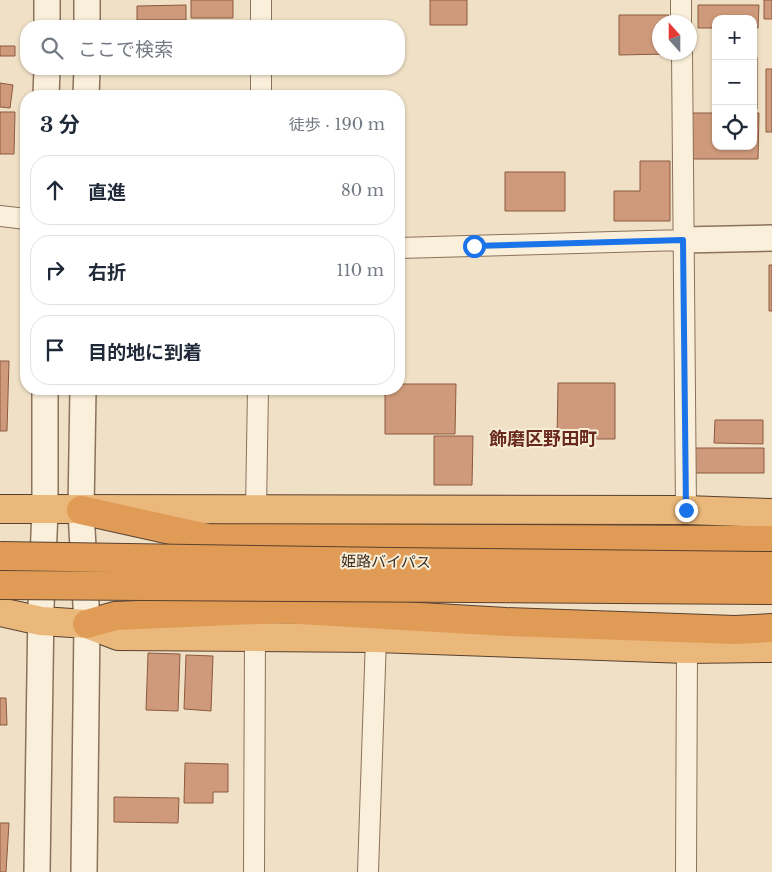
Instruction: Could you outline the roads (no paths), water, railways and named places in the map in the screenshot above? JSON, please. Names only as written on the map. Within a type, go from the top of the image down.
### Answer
[{"type":"highway","points":[[0,509],[686,510],[772,513]]},
{"type":"highway","points":[[0,525],[45,510]]},
{"type":"highway","points":[[81,510],[206,538],[772,540]]},
{"type":"highway","name":"姫路バイパス","points":[[0,556],[420,563],[772,566]]},
{"type":"highway","name":"姫路バイパス","points":[[0,585],[772,590]]},
{"type":"highway","points":[[87,624],[115,616],[282,609],[506,622],[735,630],[772,628]]},
{"type":"highway","points":[[0,612],[41,621],[87,624],[118,636],[376,638],[687,649],[772,648]]},
{"type":"highway","points":[[0,626],[41,621]]},
{"type":"street","points":[[47,0],[47,20]]},
{"type":"street","points":[[87,0],[87,20]]},
{"type":"street","points":[[261,0],[261,20]]},
{"type":"street","points":[[681,0],[681,15]]},
{"type":"street","points":[[682,60],[686,510]]},
{"type":"street","points":[[46,90],[47,75]]},
{"type":"street","points":[[86,75],[86,90]]},
{"type":"street","points":[[261,75],[261,90]]},
{"type":"street","points":[[0,216],[20,218]]},
{"type":"street","points":[[405,248],[772,238]]},
{"type":"street","points":[[37,872],[41,621],[45,510],[45,395]]},
{"type":"street","points":[[83,395],[81,510],[87,624],[84,872]]},
{"type":"street","points":[[256,510],[258,395]]},
{"type":"street","points":[[254,872],[255,636]]},
{"type":"street","points":[[368,872],[376,638]]},
{"type":"street","points":[[686,872],[687,649]]},
{"type":"district","name":"飾磨区野田町","points":[[543,439]]}]
